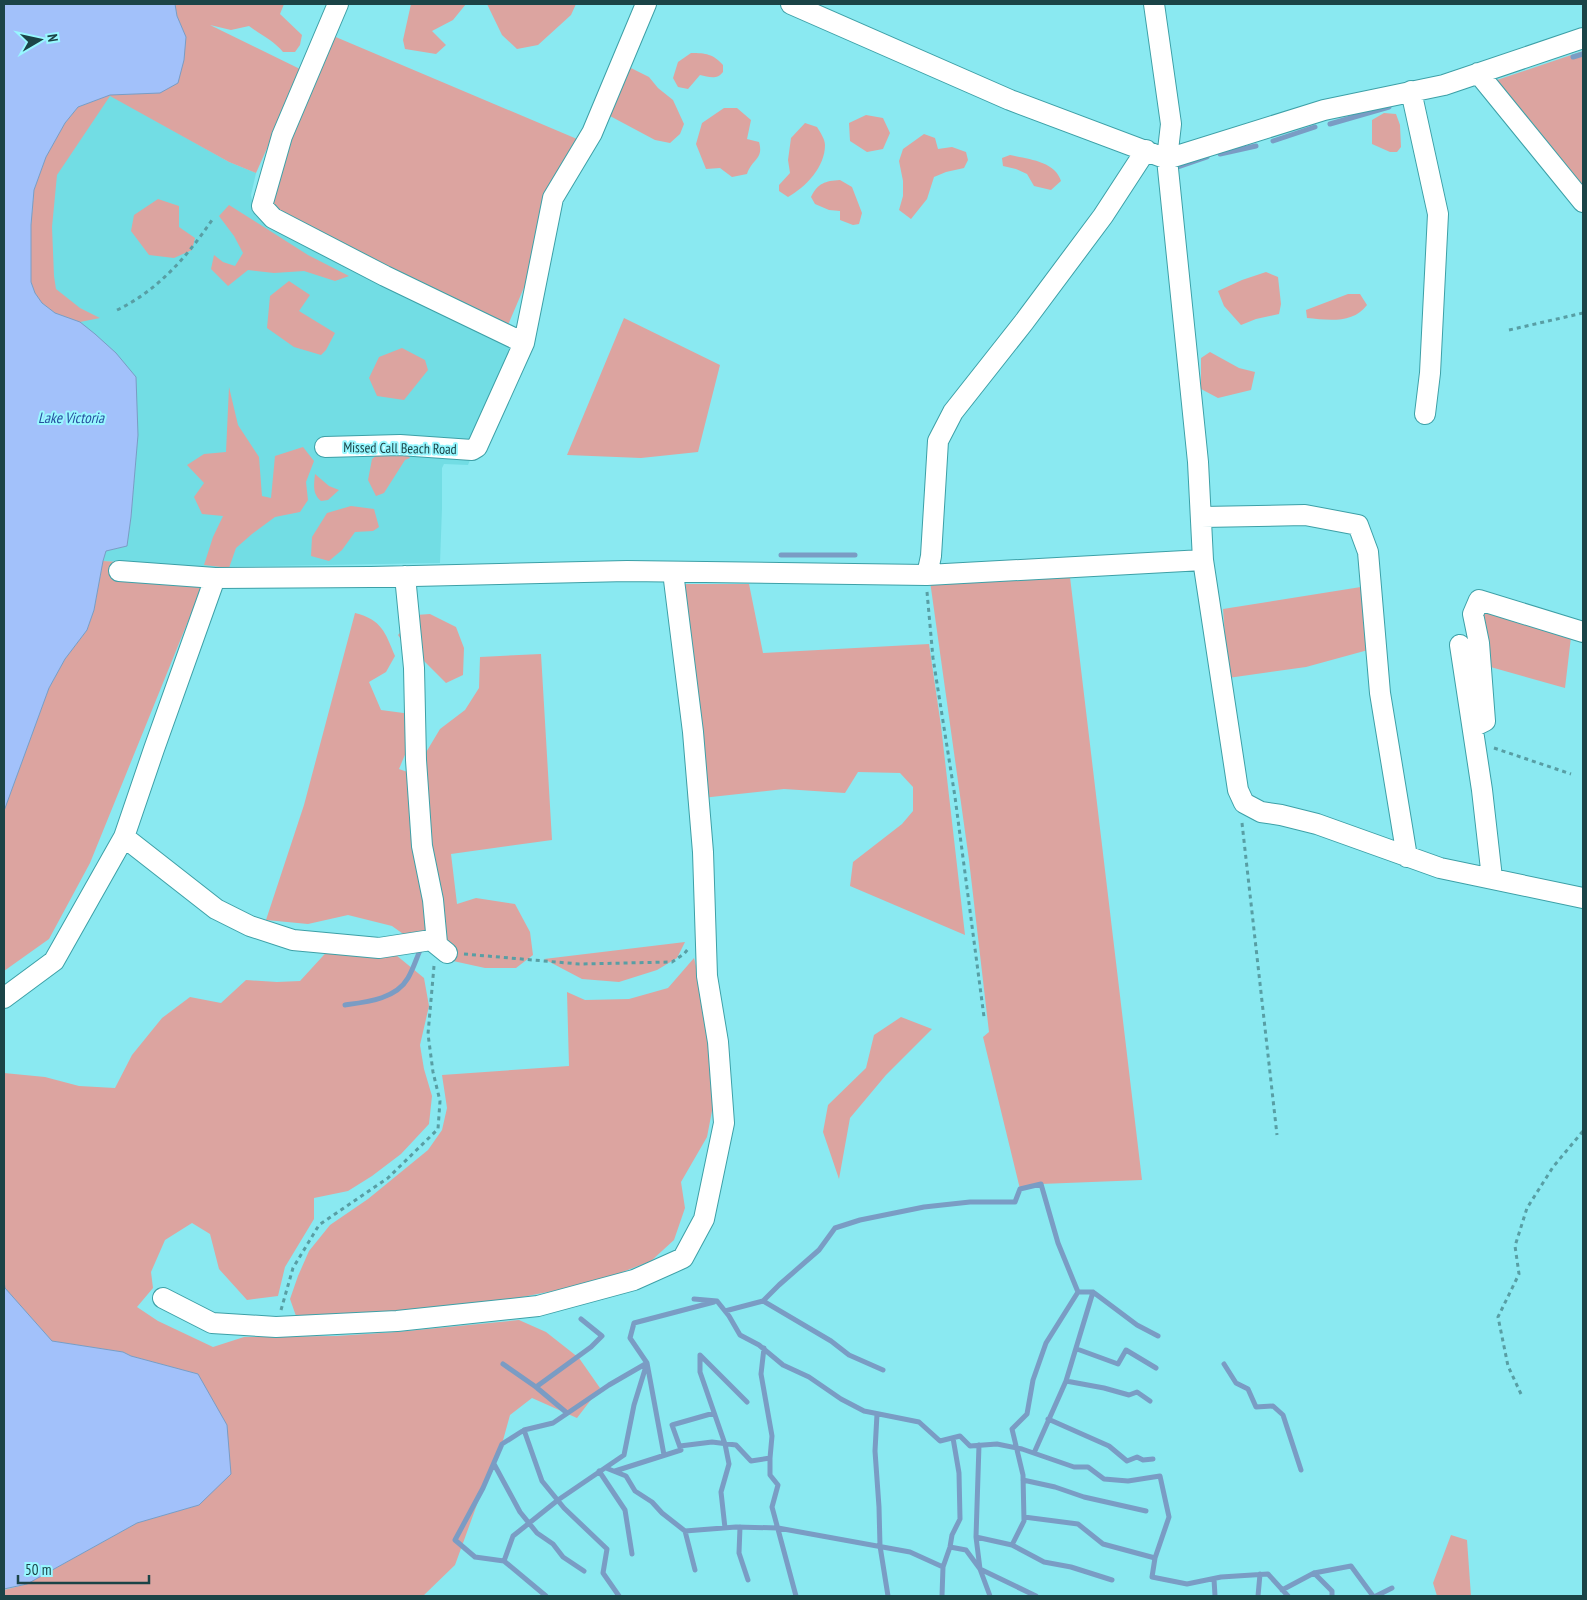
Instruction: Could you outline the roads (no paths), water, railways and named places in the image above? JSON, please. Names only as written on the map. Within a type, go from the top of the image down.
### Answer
[{"type":"street","points":[[338,4],[282,136],[262,206],[273,218],[385,276],[524,343],[553,198],[592,133],[646,4]]},
{"type":"street","points":[[791,4],[1010,100],[1167,159],[1324,110],[1444,85],[1583,38]]},
{"type":"street","points":[[1154,4],[1171,124],[1167,159],[1198,462],[1203,560],[1238,790],[1244,803],[1261,812],[1317,824],[1440,868],[1583,898]]},
{"type":"street","points":[[1478,73],[1583,202]]},
{"type":"street","points":[[1411,91],[1438,214],[1430,373],[1425,414]]},
{"type":"street","points":[[927,575],[931,556],[938,441],[942,431],[953,412],[1024,322],[1103,216],[1146,150]]},
{"type":"street","name":"Missed Call Beach Road","points":[[325,447],[400,445],[475,448],[508,381],[524,343]]},
{"type":"street","points":[[1202,517],[1305,515],[1358,526],[1368,552],[1380,692],[1407,857]]},
{"type":"street","points":[[120,571],[215,578],[617,571],[927,575],[1203,560]]},
{"type":"street","points":[[163,1298],[212,1323],[276,1327],[397,1321],[538,1306],[634,1280],[683,1258],[704,1219],[724,1123],[718,1042],[707,976],[702,852],[693,732],[673,572]]},
{"type":"street","points":[[124,837],[216,909],[250,926],[293,940],[379,948],[431,940],[442,948],[422,846],[416,760],[414,668],[404,576]]},
{"type":"street","points":[[4,998],[54,961],[124,837],[215,578]]},
{"type":"street","points":[[1473,727],[1485,720],[1479,643],[1473,614],[1479,600],[1583,632]]},
{"type":"street","points":[[1460,645],[1482,790],[1492,878]]},
{"type":"water","name":"Lake Victoria","points":[[4,4],[175,4],[177,16],[186,37],[184,60],[178,83],[160,93],[110,95],[78,107],[65,123],[46,157],[34,190],[31,225],[31,282],[35,293],[42,303],[55,313],[80,322],[95,334],[116,353],[136,377],[138,435],[127,546],[106,551],[94,610],[87,630],[65,659],[49,688],[4,811]]},
{"type":"water","points":[[4,1281],[5,1288],[52,1341],[123,1352],[131,1356],[198,1374],[227,1425],[231,1474],[199,1505],[137,1523],[27,1584],[4,1589]]},
{"type":"waterway","points":[[1573,57],[1583,54]]},
{"type":"waterway","points":[[1330,124],[1389,107]]},
{"type":"waterway","points":[[1273,141],[1315,127]]},
{"type":"waterway","points":[[1220,154],[1256,146]]},
{"type":"waterway","points":[[1175,168],[1207,157]]},
{"type":"waterway","points":[[781,555],[855,555]]},
{"type":"waterway","points":[[345,1005],[380,998],[396,991],[408,978],[422,946]]},
{"type":"waterway","points":[[725,1311],[763,1301],[819,1250],[835,1228],[860,1220],[924,1207],[970,1202],[1015,1202],[1020,1189],[1041,1184],[1058,1243],[1078,1292]]},
{"type":"waterway","points":[[1012,1545],[1024,1521],[1023,1475],[1012,1429],[1027,1414],[1033,1380],[1046,1343],[1078,1292],[1093,1292]]},
{"type":"waterway","points":[[1034,1453],[1066,1381],[1093,1292],[1137,1325],[1158,1336]]},
{"type":"waterway","points":[[694,1299],[717,1301],[729,1316],[740,1335],[759,1345],[783,1365],[809,1377],[841,1399],[864,1411],[919,1422],[940,1441],[960,1436],[970,1446],[997,1444],[1022,1449],[1074,1467],[1088,1467],[1104,1479],[1128,1481],[1160,1476],[1169,1517],[1155,1558],[1152,1577],[1187,1584],[1221,1577],[1268,1574],[1288,1596]]},
{"type":"waterway","points":[[763,1301],[831,1341],[849,1355],[883,1370]]},
{"type":"waterway","points":[[504,1561],[513,1536],[558,1500],[624,1455],[634,1405],[647,1363],[630,1338],[634,1323],[714,1302]]},
{"type":"waterway","points":[[536,1387],[591,1347],[602,1336],[581,1319]]},
{"type":"waterway","points":[[764,1348],[761,1374],[772,1436],[770,1475],[778,1485],[772,1507],[796,1596]]},
{"type":"waterway","points":[[1077,1349],[1118,1364],[1126,1350],[1156,1368]]},
{"type":"waterway","points":[[725,1528],[721,1492],[729,1464],[725,1444],[700,1372],[700,1355],[747,1402]]},
{"type":"waterway","points":[[546,1596],[504,1561],[475,1557],[455,1540],[483,1488],[502,1444],[524,1430],[553,1423],[609,1385],[647,1363],[664,1455]]},
{"type":"waterway","points":[[503,1364],[536,1387],[567,1413]]},
{"type":"waterway","points":[[1224,1364],[1236,1383],[1248,1389],[1256,1407],[1273,1406],[1283,1415],[1301,1470]]},
{"type":"waterway","points":[[1066,1381],[1129,1395],[1137,1392],[1150,1401]]},
{"type":"waterway","points":[[615,1471],[681,1450],[672,1425],[714,1413]]},
{"type":"waterway","points":[[877,1414],[875,1451],[880,1546],[888,1596]]},
{"type":"waterway","points":[[1048,1419],[1109,1446],[1127,1461],[1137,1457],[1143,1460],[1153,1459]]},
{"type":"waterway","points":[[524,1430],[542,1481],[564,1508],[607,1549],[603,1573],[619,1596]]},
{"type":"waterway","points":[[942,1596],[943,1567],[952,1535],[960,1519],[959,1473],[953,1438]]},
{"type":"waterway","points":[[680,1446],[712,1442],[736,1445],[751,1461],[770,1458]]},
{"type":"waterway","points":[[979,1445],[976,1537],[980,1569],[1036,1596]]},
{"type":"waterway","points":[[494,1464],[520,1512],[537,1533],[553,1544],[563,1557],[584,1571]]},
{"type":"waterway","points":[[606,1468],[626,1476],[635,1491],[652,1502],[662,1513],[685,1531],[695,1570]]},
{"type":"waterway","points":[[599,1471],[625,1510],[632,1554]]},
{"type":"waterway","points":[[1023,1480],[1055,1487],[1084,1497],[1146,1511]]},
{"type":"waterway","points":[[1024,1517],[1078,1524],[1103,1544],[1155,1558]]},
{"type":"waterway","points":[[685,1531],[736,1527],[778,1528],[910,1552],[943,1567]]},
{"type":"waterway","points":[[740,1527],[739,1553],[748,1580]]},
{"type":"waterway","points":[[976,1537],[1012,1545],[1044,1562],[1071,1567],[1112,1580]]},
{"type":"waterway","points":[[950,1547],[966,1550],[980,1569],[990,1596]]},
{"type":"waterway","points":[[1282,1590],[1314,1573],[1351,1566],[1373,1596]]},
{"type":"waterway","points":[[1314,1573],[1332,1591],[1332,1596]]},
{"type":"waterway","points":[[1258,1596],[1260,1574]]},
{"type":"waterway","points":[[1214,1579],[1215,1596]]},
{"type":"waterway","points":[[1376,1596],[1392,1588]]}]
